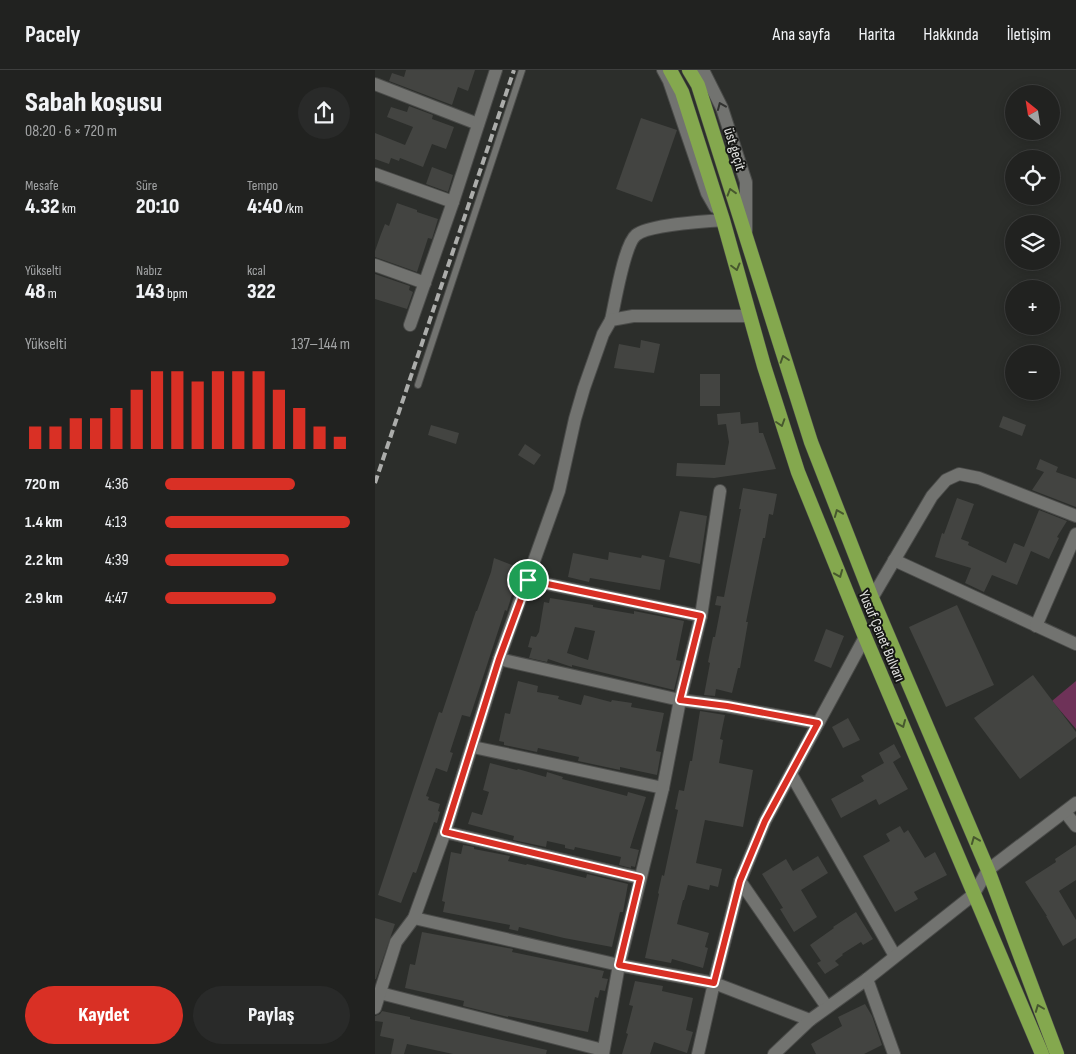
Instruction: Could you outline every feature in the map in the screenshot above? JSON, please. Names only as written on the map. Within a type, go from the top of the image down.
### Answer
[{"type":"highway","name":"Yusuf Çenet Bulvarı","points":[[670,70],[682,92],[723,220],[775,402],[798,472],[973,895],[1042,1054]]},
{"type":"highway","name":"üst geçit","points":[[689,70],[698,85],[746,238]]},
{"type":"highway","name":"Yusuf Çenet Bulvarı","points":[[746,238],[811,442],[872,598],[988,870],[1057,1054]]},
{"type":"street","points":[[410,325],[496,70]]},
{"type":"street","points":[[375,1008],[396,942],[414,918],[445,832],[499,659],[559,491],[575,418],[603,334],[611,320],[629,243],[635,236],[647,229],[723,220],[707,193],[669,81],[663,70]]},
{"type":"street","points":[[703,70],[722,108],[746,182],[746,238]]},
{"type":"street","points":[[375,84],[478,124]]},
{"type":"street","points":[[375,174],[453,202]]},
{"type":"street","points":[[375,266],[425,283]]},
{"type":"street","points":[[611,320],[633,316],[750,316]]},
{"type":"street","points":[[872,598],[932,496],[945,480],[959,474],[979,478],[1076,516]]},
{"type":"street","points":[[380,993],[603,1052],[619,965],[663,788],[680,700],[701,616],[719,490]]},
{"type":"street","points":[[1036,626],[1076,534]]},
{"type":"street","points":[[894,560],[1076,644]]},
{"type":"street","points":[[528,580],[701,616]]},
{"type":"street","points":[[698,1054],[740,881],[765,821],[865,637]]},
{"type":"street","points":[[499,659],[680,700],[727,706],[818,723]]},
{"type":"street","points":[[473,747],[663,788]]},
{"type":"street","points":[[791,774],[895,956]]},
{"type":"street","points":[[774,1054],[810,1020],[867,979],[973,895],[988,870],[1076,803]]},
{"type":"street","points":[[1065,812],[1076,826]]},
{"type":"street","points":[[445,832],[640,878]]},
{"type":"street","points":[[740,881],[827,1007]]},
{"type":"street","points":[[414,918],[619,965],[714,983],[810,1020]]},
{"type":"street","points":[[867,979],[894,1054]]},
{"type":"lane","points":[[418,385],[522,70]]},
{"type":"shaded area","points":[[1076,681],[1076,729],[1052,701]]},
{"type":"building","points":[[406,70],[475,70],[468,91],[458,87],[452,105],[389,81],[392,73],[404,77]]},
{"type":"building","points":[[409,106],[433,115],[432,119],[454,127],[446,149],[432,144],[423,167],[400,158],[399,161],[391,158],[389,164],[375,159],[375,133],[405,145],[413,127],[387,117],[391,107],[407,112]]},
{"type":"building","points":[[641,118],[677,130],[652,202],[616,189]]},
{"type":"building","points":[[432,167],[453,175],[448,192],[426,184]]},
{"type":"building","points":[[397,203],[438,219],[432,239],[428,238],[417,272],[375,257],[375,251],[385,224],[389,226]]},
{"type":"building","points":[[375,274],[410,286],[409,290],[413,292],[407,309],[375,299]]},
{"type":"building","points":[[641,340],[660,344],[654,373],[614,368],[619,344],[640,348]]},
{"type":"building","points":[[700,374],[720,374],[720,406],[700,406]]},
{"type":"building","points":[[740,412],[741,424],[758,422],[759,433],[763,433],[776,469],[714,478],[676,476],[677,463],[725,465],[729,442],[726,424],[718,425],[717,414]]},
{"type":"building","points":[[1003,416],[1026,425],[1022,436],[999,427]]},
{"type":"building","points":[[431,425],[459,433],[456,444],[428,435]]},
{"type":"building","points":[[525,444],[541,455],[534,465],[518,455]]},
{"type":"building","points":[[1040,459],[1058,467],[1056,472],[1076,479],[1076,507],[1032,490],[1044,472],[1036,469]]},
{"type":"building","points":[[743,488],[777,494],[773,515],[769,514],[765,538],[763,538],[746,622],[748,622],[740,668],[738,668],[732,693],[716,689],[715,696],[704,695],[710,663],[708,662],[721,606],[715,605],[717,596],[724,597],[741,509],[739,509]]},
{"type":"building","points":[[957,498],[974,504],[961,539],[969,542],[968,545],[1006,563],[1014,543],[1024,547],[1039,510],[1067,521],[1057,537],[1059,538],[1049,559],[1031,551],[1017,585],[992,575],[984,592],[965,583],[971,568],[935,557],[942,533],[944,534]]},
{"type":"building","points":[[680,511],[707,516],[700,564],[669,557]]},
{"type":"building","points":[[609,552],[641,558],[642,555],[665,560],[660,590],[590,578],[589,582],[568,577],[573,553],[608,560]]},
{"type":"building","points":[[494,558],[520,568],[470,717],[462,715],[450,752],[453,753],[447,772],[436,768],[426,796],[429,797],[428,800],[440,804],[438,811],[440,812],[437,823],[434,822],[416,873],[413,872],[401,903],[378,895],[439,712],[442,713],[491,572]]},
{"type":"building","points":[[550,598],[593,605],[593,607],[634,614],[634,611],[684,621],[676,660],[681,661],[674,690],[572,665],[572,667],[548,659],[547,662],[529,658],[532,648],[528,647],[531,636],[536,637],[539,632],[544,602],[549,603]],"holes":[[[575,627],[595,631],[588,660],[567,653]]]},
{"type":"building","points":[[957,605],[994,685],[946,707],[909,627]]},
{"type":"building","points":[[826,629],[844,636],[831,668],[814,661]]},
{"type":"building","points":[[1033,675],[1076,732],[1076,737],[1020,779],[974,718]]},
{"type":"building","points":[[518,681],[538,686],[537,692],[559,696],[558,699],[581,705],[584,695],[611,702],[612,700],[632,703],[631,707],[664,713],[656,751],[661,752],[657,775],[620,767],[620,770],[578,761],[579,757],[538,748],[537,752],[504,745],[504,742],[499,741],[505,713],[510,714]]},
{"type":"building","points":[[700,711],[725,715],[720,739],[723,740],[719,763],[753,770],[743,827],[705,820],[696,863],[722,869],[718,887],[710,885],[709,890],[688,885],[683,900],[677,924],[709,933],[705,947],[708,948],[703,968],[672,959],[671,963],[645,958],[678,810],[675,809],[679,790],[684,791],[690,761],[692,761]]},
{"type":"building","points":[[848,718],[860,740],[843,748],[832,727]]},
{"type":"building","points":[[894,744],[901,757],[893,762],[908,789],[879,805],[876,799],[841,818],[831,799],[864,781],[861,776],[884,763],[879,753]]},
{"type":"building","points":[[490,763],[546,777],[547,772],[563,777],[562,779],[627,796],[628,792],[646,797],[630,848],[639,850],[635,867],[619,865],[621,857],[575,847],[574,850],[565,848],[565,845],[547,841],[546,847],[513,840],[514,836],[468,824],[472,812],[482,815],[489,792],[483,790]]},
{"type":"building","points":[[900,826],[904,833],[908,830],[925,858],[935,852],[947,875],[914,892],[918,899],[895,912],[863,856],[890,841],[886,834]]},
{"type":"building","points":[[463,845],[510,856],[508,861],[586,878],[587,874],[628,884],[623,912],[620,912],[612,947],[519,927],[518,931],[509,929],[510,925],[443,912],[445,902],[442,901],[451,852],[461,854]]},
{"type":"building","points":[[1076,845],[1076,880],[1059,891],[1076,920],[1076,938],[1063,946],[1047,916],[1025,882],[1056,862],[1055,859]]},
{"type":"building","points":[[818,856],[828,873],[801,890],[817,917],[794,932],[780,909],[783,908],[762,874],[786,859],[793,871]]},
{"type":"building","points":[[856,912],[873,939],[863,945],[861,942],[842,954],[835,961],[839,965],[825,974],[817,963],[821,961],[810,945]]},
{"type":"building","points":[[375,918],[395,924],[376,979],[375,979]]},
{"type":"building","points":[[422,932],[513,949],[512,952],[604,971],[602,978],[608,979],[605,991],[600,990],[598,998],[595,997],[588,1032],[508,1017],[463,1006],[464,1001],[405,988],[410,964],[415,965]]},
{"type":"building","points":[[635,981],[663,986],[662,991],[693,998],[686,1030],[693,1032],[687,1053],[654,1042],[650,1054],[622,1054],[633,1006],[629,1005]]},
{"type":"building","points":[[865,1004],[872,1016],[882,1045],[864,1054],[816,1054],[811,1044],[842,1026],[838,1017]]},
{"type":"building","points":[[382,1011],[547,1050],[546,1054],[453,1054],[407,1044],[404,1054],[391,1054],[394,1039],[380,1036],[383,1022],[375,1021],[375,1016]]},
{"type":"railway","points":[[375,483],[514,70]]},
{"type":"route","points":[[528,580],[701,616],[680,700],[727,706],[818,723],[765,821],[740,881],[714,983],[619,965],[640,878],[445,832],[499,659],[528,580]]}]
